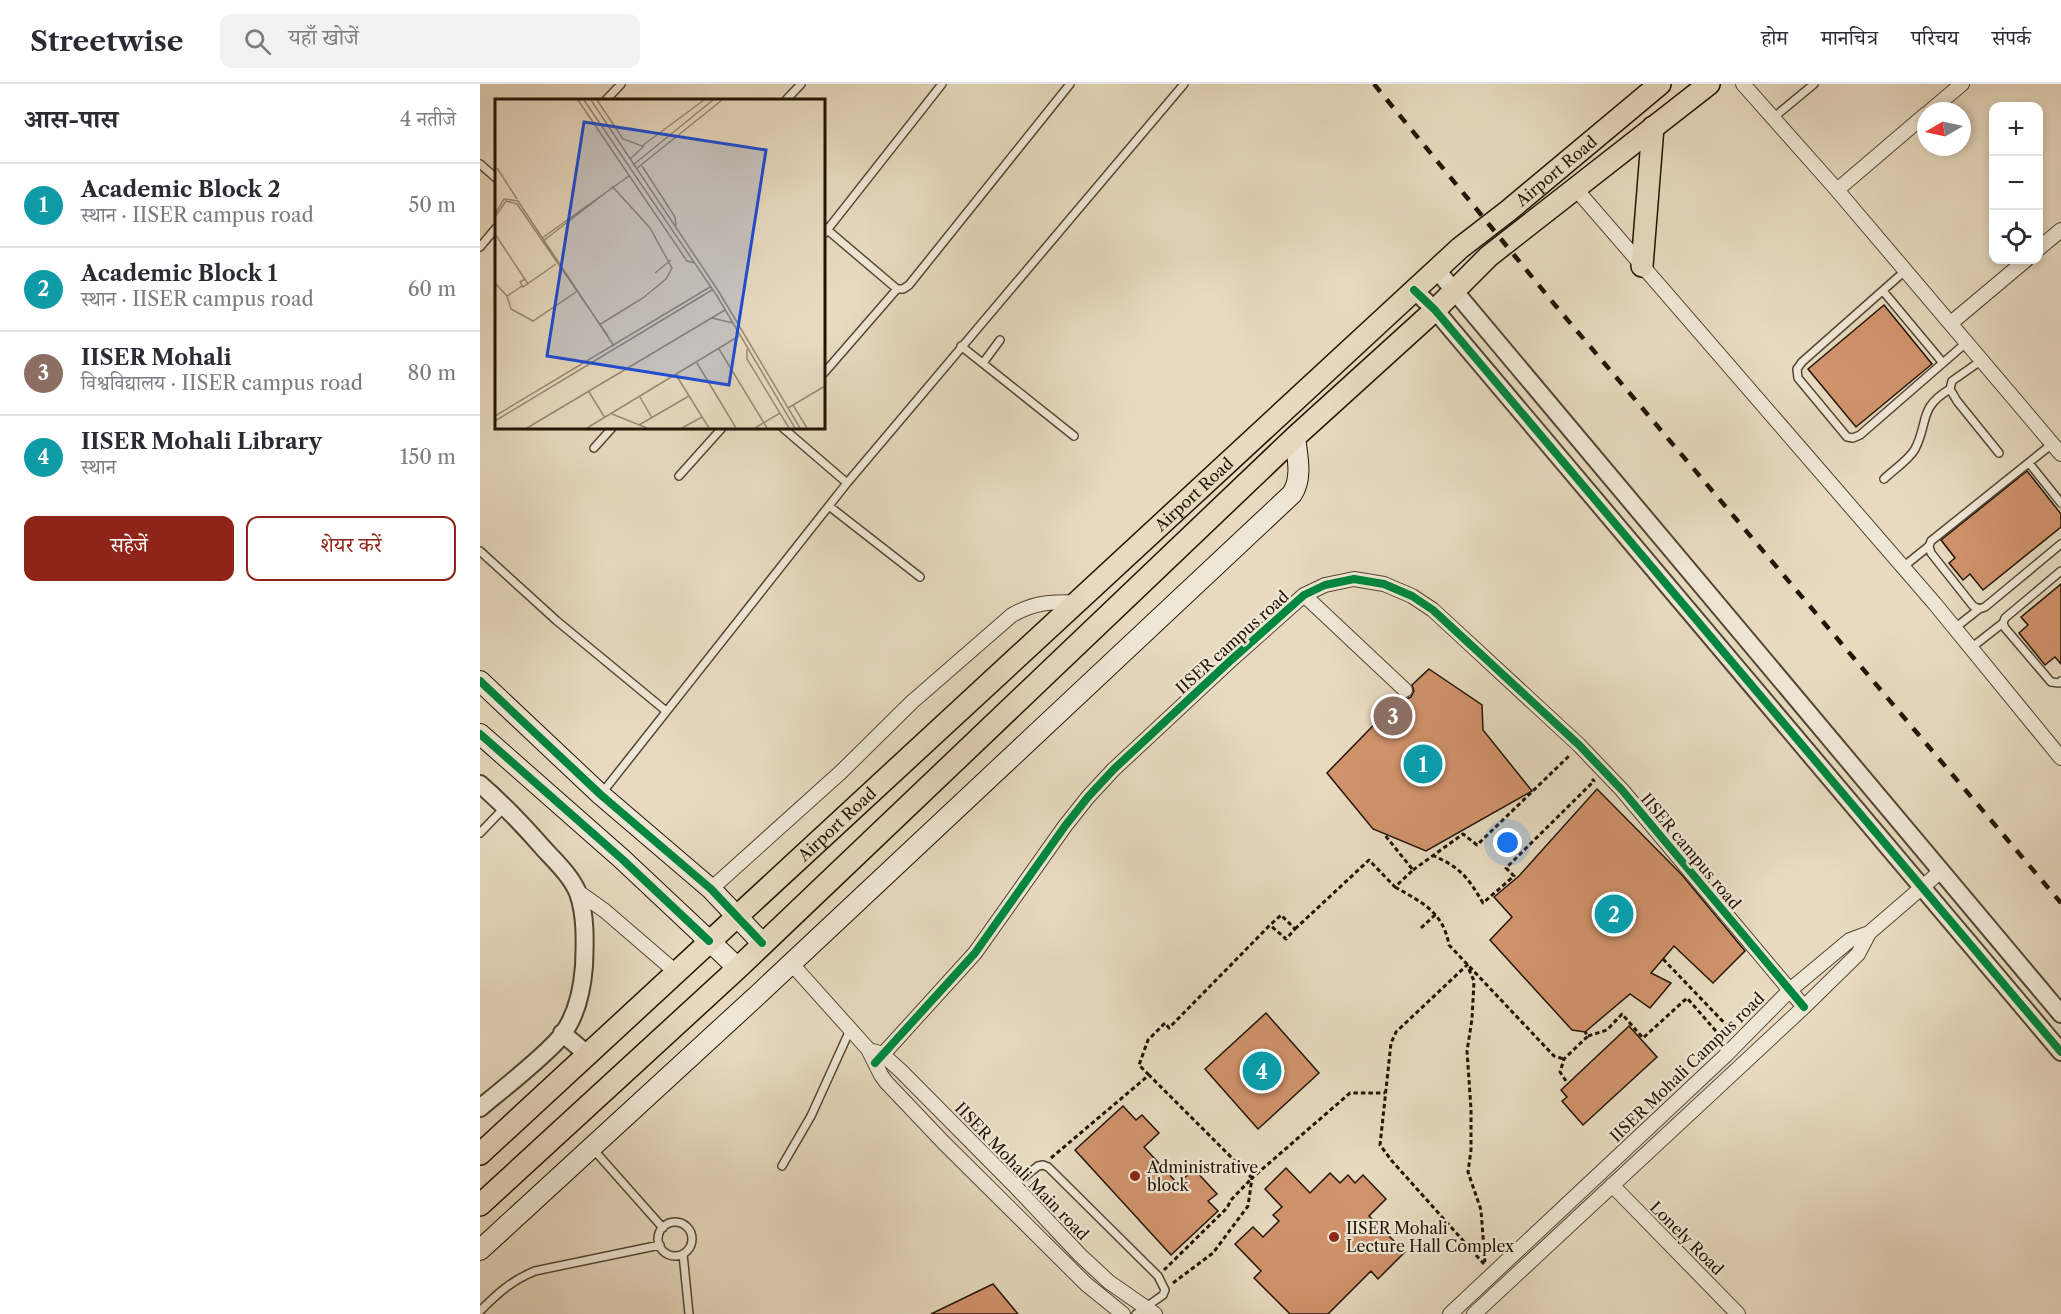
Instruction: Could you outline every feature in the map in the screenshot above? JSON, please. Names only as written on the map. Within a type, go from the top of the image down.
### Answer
[{"type":"main road","name":"Airport Road","points":[[480,1154],[1436,269],[1660,84]]},
{"type":"main road","points":[[480,1205],[738,968],[1295,437],[1435,310],[1489,256],[1709,84]]},
{"type":"main road","points":[[1642,266],[1653,127]]},
{"type":"main road","points":[[480,1250],[1292,494],[1299,479],[1295,437]]},
{"type":"main road","points":[[480,681],[601,795],[711,889],[762,943]]},
{"type":"main road","points":[[480,734],[622,859],[738,968]]},
{"type":"street","points":[[1743,84],[2058,445]]},
{"type":"street","points":[[1941,102],[1962,84]]},
{"type":"street","points":[[1837,190],[1917,122]]},
{"type":"street","points":[[1575,188],[1903,567],[2061,758]]},
{"type":"street","points":[[2043,245],[2061,230]]},
{"type":"street","points":[[1951,323],[2021,264]]},
{"type":"street","points":[[1436,269],[2061,1014]]},
{"type":"street","points":[[1414,290],[1435,310],[2061,1052]]},
{"type":"street","name":"IISER campus road","points":[[875,1055],[975,953],[1065,826],[1114,769],[1304,595],[1325,585],[1354,579],[1384,584],[1412,596],[1433,610],[1580,745],[1622,790],[1804,1007]]},
{"type":"street","points":[[1304,595],[1405,690]]},
{"type":"street","points":[[711,889],[841,772],[912,702],[1012,615],[1029,606],[1076,602]]},
{"type":"street","points":[[480,784],[506,807],[566,873],[577,891],[582,907],[585,941],[583,987],[576,1010],[557,1041],[480,1108]]},
{"type":"street","points":[[1869,933],[1941,871]]},
{"type":"street","points":[[577,891],[605,911],[677,973]]},
{"type":"street","name":"IISER Mohali Campus road","points":[[1450,1314],[1725,1056],[1790,990],[1850,940],[1869,933]]},
{"type":"street","name":"IISER Mohali Campus road","points":[[1474,1314],[1804,1007],[1858,954],[1869,933]]},
{"type":"street","points":[[790,962],[875,1055],[886,1083],[1086,1284],[1123,1314]]},
{"type":"street","points":[[562,1033],[587,1054]]},
{"type":"street","name":"IISER Mohali Main road","points":[[875,1055],[1014,1185],[1080,1255],[1145,1312]]},
{"type":"street","name":"Lonely Road","points":[[1612,1185],[1738,1314]]},
{"type":"lane","points":[[607,99],[621,84]]},
{"type":"lane","points":[[787,99],[801,84]]},
{"type":"lane","points":[[897,290],[825,230],[942,84]]},
{"type":"lane","points":[[825,372],[897,290],[909,285],[1070,84]]},
{"type":"lane","points":[[601,795],[847,483],[1184,84]]},
{"type":"lane","points":[[1773,118],[1814,84]]},
{"type":"lane","points":[[480,164],[495,177]]},
{"type":"lane","points":[[480,247],[495,229]]},
{"type":"lane","points":[[1906,270],[1802,362],[1797,369],[1798,378],[1847,437],[1853,438],[1968,342]]},
{"type":"lane","points":[[1883,291],[1943,363]]},
{"type":"lane","points":[[983,363],[1000,340]]},
{"type":"lane","points":[[962,346],[1074,436]]},
{"type":"lane","points":[[1884,478],[1915,450],[1928,410],[1935,399],[1950,389],[1952,381],[1982,360]]},
{"type":"lane","points":[[1950,389],[1999,453]]},
{"type":"lane","points":[[594,448],[611,429]]},
{"type":"lane","points":[[679,476],[721,429]]},
{"type":"lane","points":[[784,429],[847,483]]},
{"type":"lane","points":[[1903,567],[1929,546],[1931,541],[2029,463],[2058,445]]},
{"type":"lane","points":[[2029,463],[2061,502]]},
{"type":"lane","points":[[829,507],[920,577]]},
{"type":"lane","points":[[1955,628],[1979,609],[1985,607],[2061,544]]},
{"type":"lane","points":[[1929,546],[1931,553],[1974,606],[1979,609]]},
{"type":"lane","points":[[480,551],[557,621],[666,711]]},
{"type":"lane","points":[[1971,648],[2003,623],[2005,618],[2061,571]]},
{"type":"lane","points":[[2003,623],[2051,682],[2061,681]]},
{"type":"lane","points":[[480,833],[506,807]]},
{"type":"lane","points":[[782,1166],[811,1116],[850,1030]]},
{"type":"lane","points":[[591,1147],[663,1228]]},
{"type":"lane","points":[[1014,1185],[1043,1165],[1048,1167],[1158,1276],[1165,1290],[1145,1312]]},
{"type":"lane","points":[[678,1222],[683,1224],[692,1236],[690,1247],[678,1256],[667,1253],[660,1245],[659,1236],[667,1224],[678,1222]]},
{"type":"lane","points":[[480,1311],[518,1278],[535,1271],[660,1245]]},
{"type":"lane","points":[[683,1254],[689,1314]]},
{"type":"path","points":[[1395,887],[1432,855],[1463,834],[1477,845],[1580,745]]},
{"type":"path","points":[[1432,855],[1464,873],[1483,903],[1514,876],[1506,868],[1594,781],[1586,772]]},
{"type":"path","points":[[1384,834],[1413,870]]},
{"type":"path","points":[[1270,926],[1286,939],[1369,860],[1395,887],[1429,907],[1436,914],[1446,932],[1449,945],[1554,1056],[1564,1059]]},
{"type":"path","points":[[1421,928],[1436,914]]},
{"type":"path","points":[[1252,1178],[1139,1065],[1148,1040],[1165,1023],[1169,1028],[1281,915],[1295,929]]},
{"type":"path","points":[[1566,1081],[1560,1072],[1564,1059],[1588,1036],[1607,1030],[1622,1014],[1643,1038],[1687,998],[1724,1040],[1733,1032],[1663,959]]},
{"type":"path","points":[[1467,965],[1396,1032],[1391,1043],[1380,1145],[1485,1265]]},
{"type":"path","points":[[1467,965],[1474,981],[1467,1051],[1471,1109],[1471,1150],[1468,1172],[1481,1210],[1485,1265]]},
{"type":"path","points":[[1585,1032],[1588,1036]]},
{"type":"path","points":[[1043,1165],[1149,1075]]},
{"type":"path","points":[[1158,1276],[1227,1208],[1231,1200],[1252,1178],[1350,1093],[1385,1093]]},
{"type":"path","points":[[1165,1290],[1214,1253],[1248,1206],[1252,1178]]},
{"type":"path","points":[[1485,1265],[1494,1257]]},
{"type":"building","points":[[1884,305],[1932,364],[1856,427],[1808,369]]},
{"type":"building","points":[[2027,471],[2061,514],[2061,527],[1983,590],[1970,574],[1963,580],[1949,563],[1955,558],[1941,540]]},
{"type":"building","points":[[2061,584],[2061,664],[2055,657],[2045,665],[2019,633],[2028,625],[2021,617]]},
{"type":"building","points":[[1429,669],[1482,705],[1483,730],[1532,791],[1426,851],[1373,829],[1327,773],[1400,698],[1411,697],[1414,691],[1412,685]]},
{"type":"building","points":[[1597,789],[1682,875],[1745,951],[1713,983],[1674,946],[1651,973],[1671,983],[1650,1008],[1630,994],[1585,1032],[1572,1030],[1490,940],[1512,917],[1494,897],[1519,876]]},
{"type":"building","points":[[1266,1013],[1319,1073],[1258,1129],[1205,1069]]},
{"type":"building","points":[[1629,1026],[1657,1057],[1583,1125],[1562,1101],[1567,1097],[1561,1090]]},
{"type":"building","name":"Administrative block","points":[[1123,1106],[1136,1120],[1142,1115],[1159,1133],[1144,1147],[1178,1184],[1194,1169],[1217,1194],[1208,1201],[1218,1211],[1171,1255],[1075,1150]]},
{"type":"building","name":"IISER Mohali Lecture Hall Complex","points":[[1286,1168],[1310,1193],[1330,1173],[1340,1183],[1348,1175],[1355,1183],[1363,1175],[1386,1199],[1369,1216],[1405,1252],[1378,1279],[1371,1271],[1328,1314],[1290,1314],[1254,1278],[1261,1271],[1235,1244],[1253,1227],[1263,1237],[1279,1221],[1273,1215],[1282,1207],[1265,1189]]},
{"type":"building","points":[[993,1284],[1018,1314],[931,1314]]},
{"type":"railway","points":[[1374,84],[1555,305],[2061,903]]},
{"type":"cycle path","points":[[1414,290],[1435,310],[2061,1052]]},
{"type":"cycle path","points":[[875,1063],[975,953],[1065,826],[1114,769],[1304,595],[1325,585],[1354,579],[1384,584],[1412,596],[1433,610],[1579,745],[1622,790],[1804,1007]]},
{"type":"cycle path","points":[[480,681],[601,795],[711,889],[762,943]]},
{"type":"cycle path","points":[[480,734],[622,859],[709,941]]},
{"type":"place","name":"IISER Mohali","points":[[1393,716]]},
{"type":"place","name":"Academic Block 2","points":[[1423,764]]},
{"type":"place","name":"Academic Block 1","points":[[1614,914]]},
{"type":"place","name":"IISER Mohali Library","points":[[1262,1071]]},
{"type":"place","name":"Administrative block","points":[[1135,1176]]},
{"type":"place","name":"IISER Mohali Lecture Hall Complex","points":[[1334,1237]]}]
